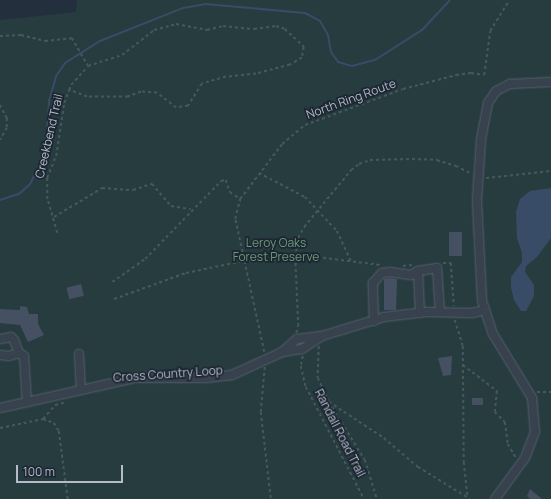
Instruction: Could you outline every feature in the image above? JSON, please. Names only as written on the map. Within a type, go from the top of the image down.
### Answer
[{"type":"street","points":[[495,499],[525,458],[535,432],[532,398],[493,334],[482,300],[477,192],[482,127],[488,103],[496,91],[510,84],[551,82]]},
{"type":"street","points":[[374,321],[373,283],[382,273],[390,272],[411,276],[418,268],[437,268],[440,312]]},
{"type":"street","points":[[418,268],[420,313]]},
{"type":"street","points":[[0,408],[135,378],[208,378],[232,375],[263,364],[282,352],[297,339],[320,338],[384,317],[454,311],[472,313],[485,310]]},
{"type":"street","points":[[0,339],[11,337],[14,340],[19,353],[24,356],[26,366],[27,402]]},
{"type":"street","points":[[0,354],[9,356],[19,353]]},
{"type":"street","points":[[79,354],[81,389]]},
{"type":"path","name":"North Ring Route","points":[[271,499],[261,412],[263,364],[235,219],[240,199],[282,144],[305,125],[403,89],[456,75],[470,73],[484,75],[490,31],[509,0]]},
{"type":"path","name":"Creekbend Trail","points":[[57,233],[54,217],[47,199],[48,178],[56,156],[64,103],[69,90],[88,66],[122,55],[154,30],[176,24],[207,30],[223,26],[254,29],[276,26],[285,28],[304,47],[302,58],[290,65],[256,74],[226,77],[202,84],[188,106],[176,108],[157,93],[141,92],[128,97],[87,97],[69,90]]},
{"type":"path","points":[[0,36],[21,35],[45,41],[72,38],[88,66]]},
{"type":"path","points":[[0,105],[7,118],[7,128],[0,140]]},
{"type":"path","points":[[297,337],[295,257],[298,238],[318,210],[351,170],[370,160],[437,160],[456,166],[474,175]]},
{"type":"path","points":[[480,177],[499,178],[551,171]]},
{"type":"path","points":[[259,173],[305,197],[337,231],[351,260]]},
{"type":"path","points":[[112,282],[145,259],[221,181],[226,180],[230,192],[240,199]]},
{"type":"path","points":[[54,217],[102,188],[133,190],[152,184],[171,206],[193,209]]},
{"type":"path","points":[[114,299],[186,273],[243,261],[295,257],[351,260],[387,265]]},
{"type":"path","points":[[438,264],[451,263],[454,311],[463,346],[464,462],[469,498]]},
{"type":"path","points":[[401,266],[418,268]]},
{"type":"path","points":[[320,338],[318,378],[329,402],[365,460],[377,499]]},
{"type":"path","name":"Randall Road Trail","points":[[303,351],[301,366],[306,387],[364,499]]},
{"type":"path","points":[[462,365],[497,391],[495,412],[505,422],[508,444],[516,457],[515,464]]},
{"type":"path","points":[[43,419],[54,406],[72,399],[72,391]]},
{"type":"path","points":[[529,392],[551,392]]},
{"type":"path","points":[[329,402],[384,438],[418,467],[469,498]]},
{"type":"path","points":[[0,428],[43,419],[54,424],[59,431],[68,499]]},
{"type":"green space","name":"Leroy Oaks Forest Preserve","points":[[77,0],[551,0],[551,499],[0,499],[0,20],[76,12]]},
{"type":"water","points":[[551,188],[551,238],[537,257],[526,266],[525,272],[534,285],[534,296],[526,311],[521,311],[514,300],[511,288],[511,277],[522,262],[522,253],[517,238],[516,212],[520,199],[530,191]]},
{"type":"building","points":[[449,232],[462,232],[462,256],[449,256]]},
{"type":"building","points":[[384,279],[397,279],[396,310],[384,310]]},
{"type":"building","points":[[81,284],[84,296],[69,299],[66,288]]},
{"type":"building","points":[[20,306],[27,307],[29,314],[38,314],[38,324],[44,335],[28,342],[20,325],[0,323],[0,309],[20,310]]},
{"type":"building","points":[[452,356],[451,375],[443,376],[438,358]]},
{"type":"building","points":[[472,398],[483,398],[483,405],[472,405]]},
{"type":"building","points":[[530,489],[542,499],[530,499],[527,496]]},
{"type":"waterway","points":[[0,200],[19,194],[30,184],[39,167],[47,131],[49,101],[56,76],[65,63],[100,41],[183,8],[205,4],[305,13],[320,21],[328,35],[331,52],[338,62],[352,66],[375,60],[422,30],[450,0]]}]
